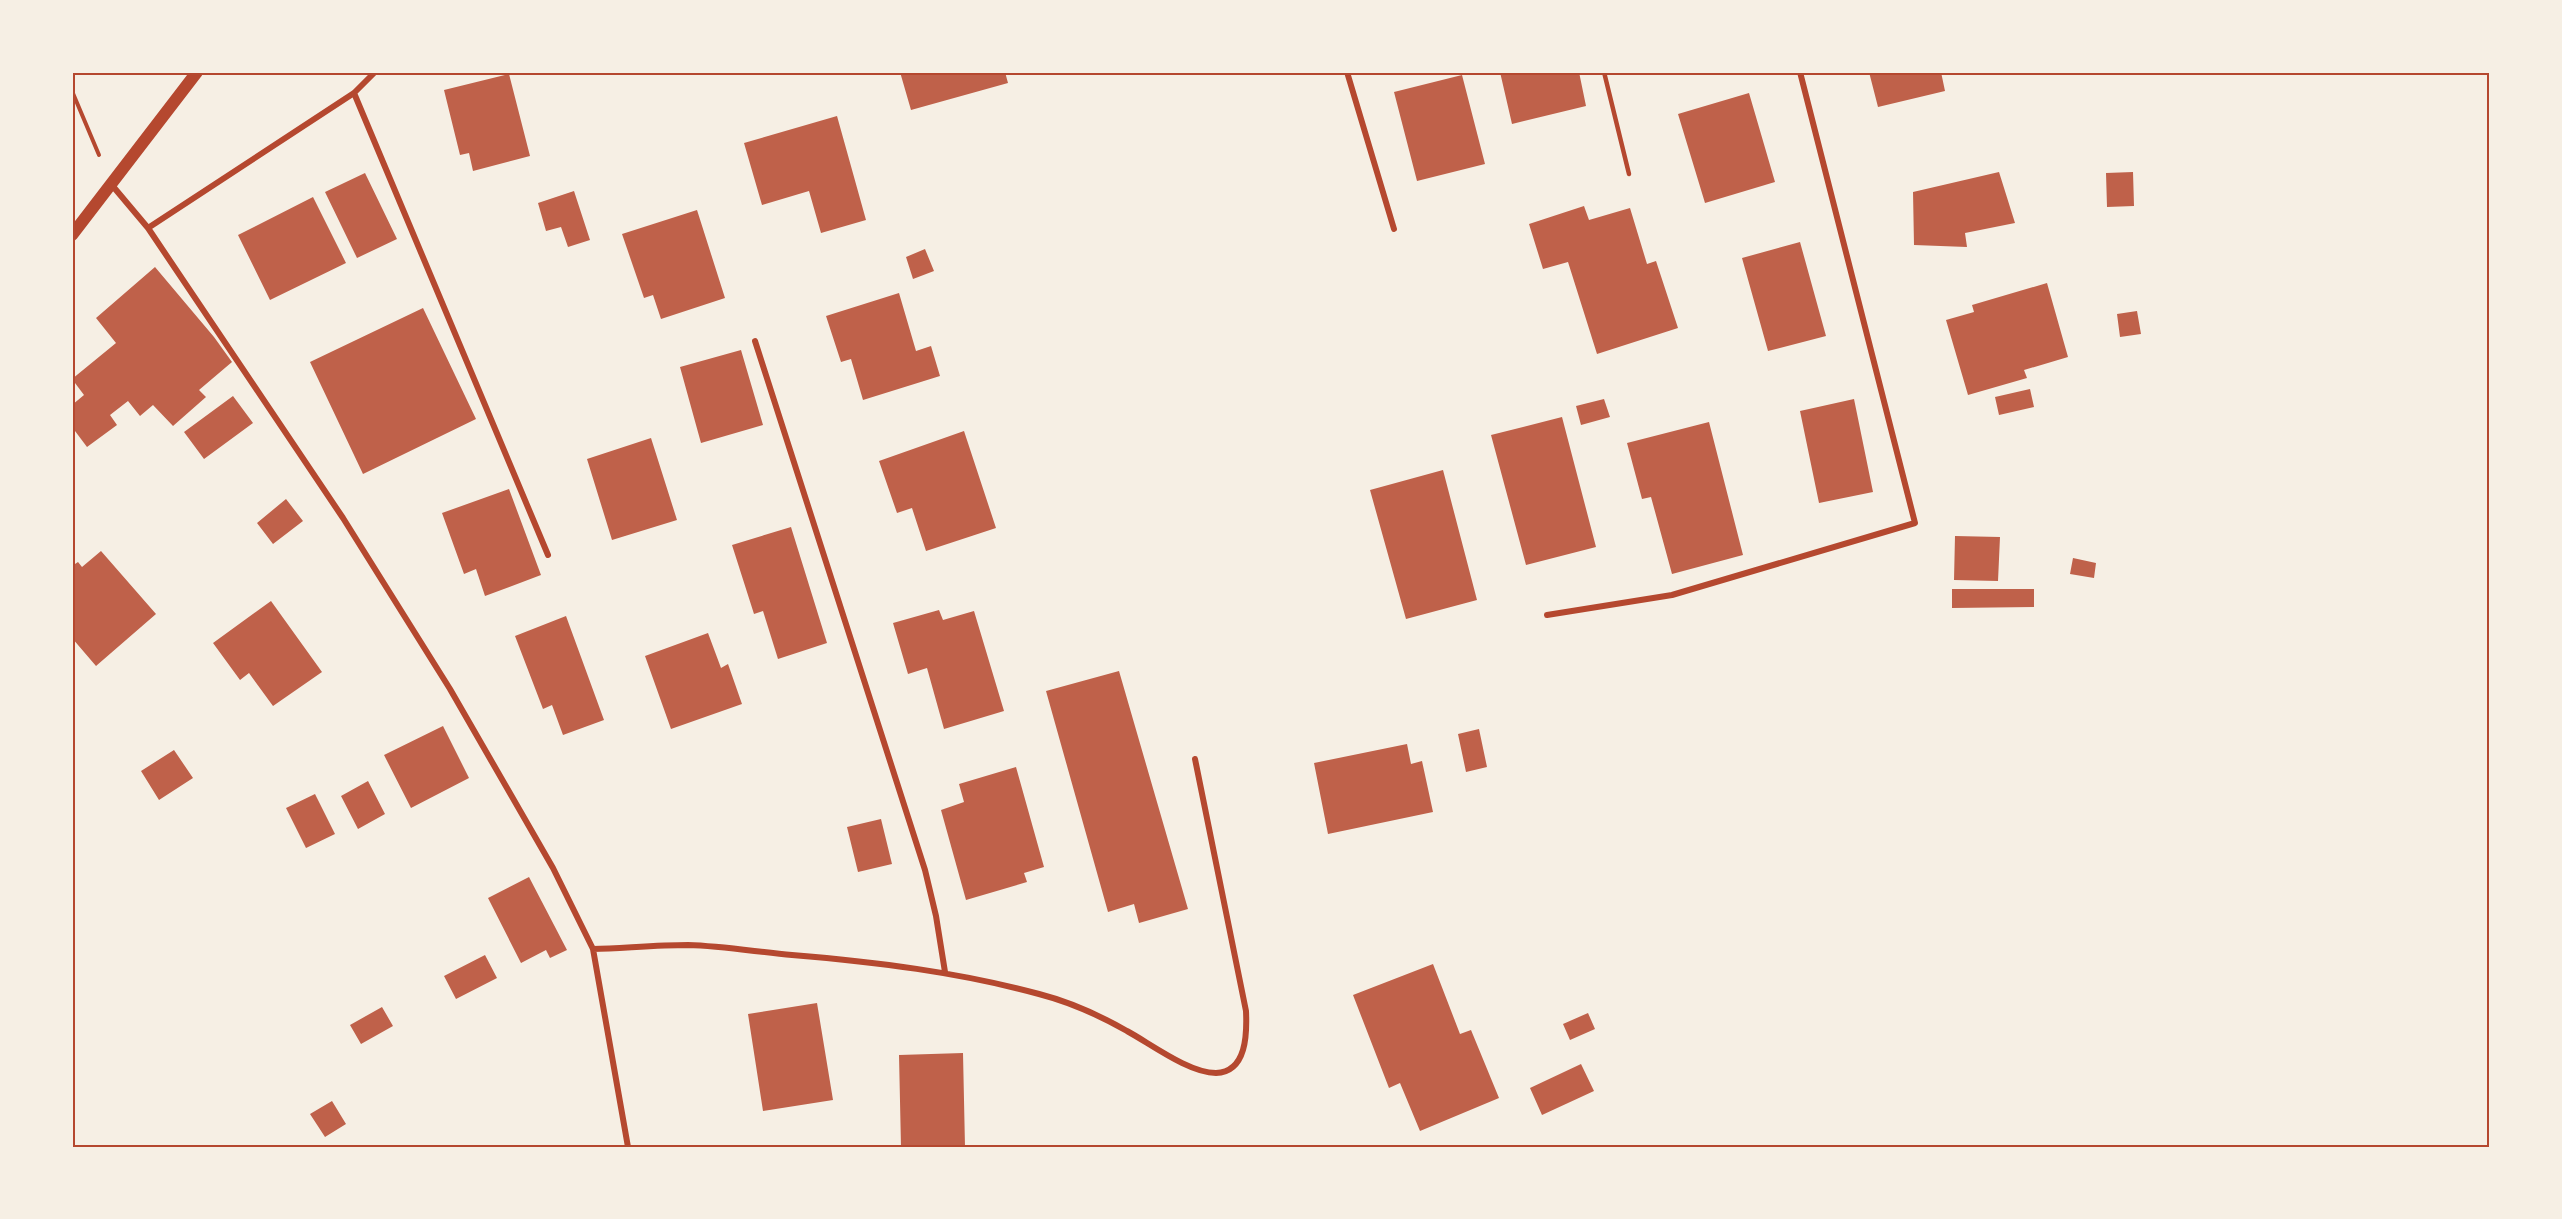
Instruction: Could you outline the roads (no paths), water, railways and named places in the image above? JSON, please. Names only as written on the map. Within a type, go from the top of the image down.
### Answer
[{"type":"main road","points":[[72,235],[197,72]]},
{"type":"street","points":[[148,228],[354,93],[375,72]]},
{"type":"street","points":[[1347,72],[1394,229]]},
{"type":"street","points":[[1547,615],[1672,595],[1915,523],[1800,72]]},
{"type":"street","points":[[354,93],[548,555]]},
{"type":"street","points":[[110,183],[148,228],[344,518],[450,689],[553,868],[593,949],[628,1147]]},
{"type":"street","points":[[755,341],[925,870],[936,916],[945,972]]},
{"type":"street","points":[[593,949],[690,945],[886,963],[945,972],[1040,994],[1070,1004],[1126,1030],[1191,1067],[1219,1073],[1230,1069],[1238,1062],[1247,1032],[1246,1011],[1196,759]]},
{"type":"lane","points":[[1604,72],[1629,174]]}]
